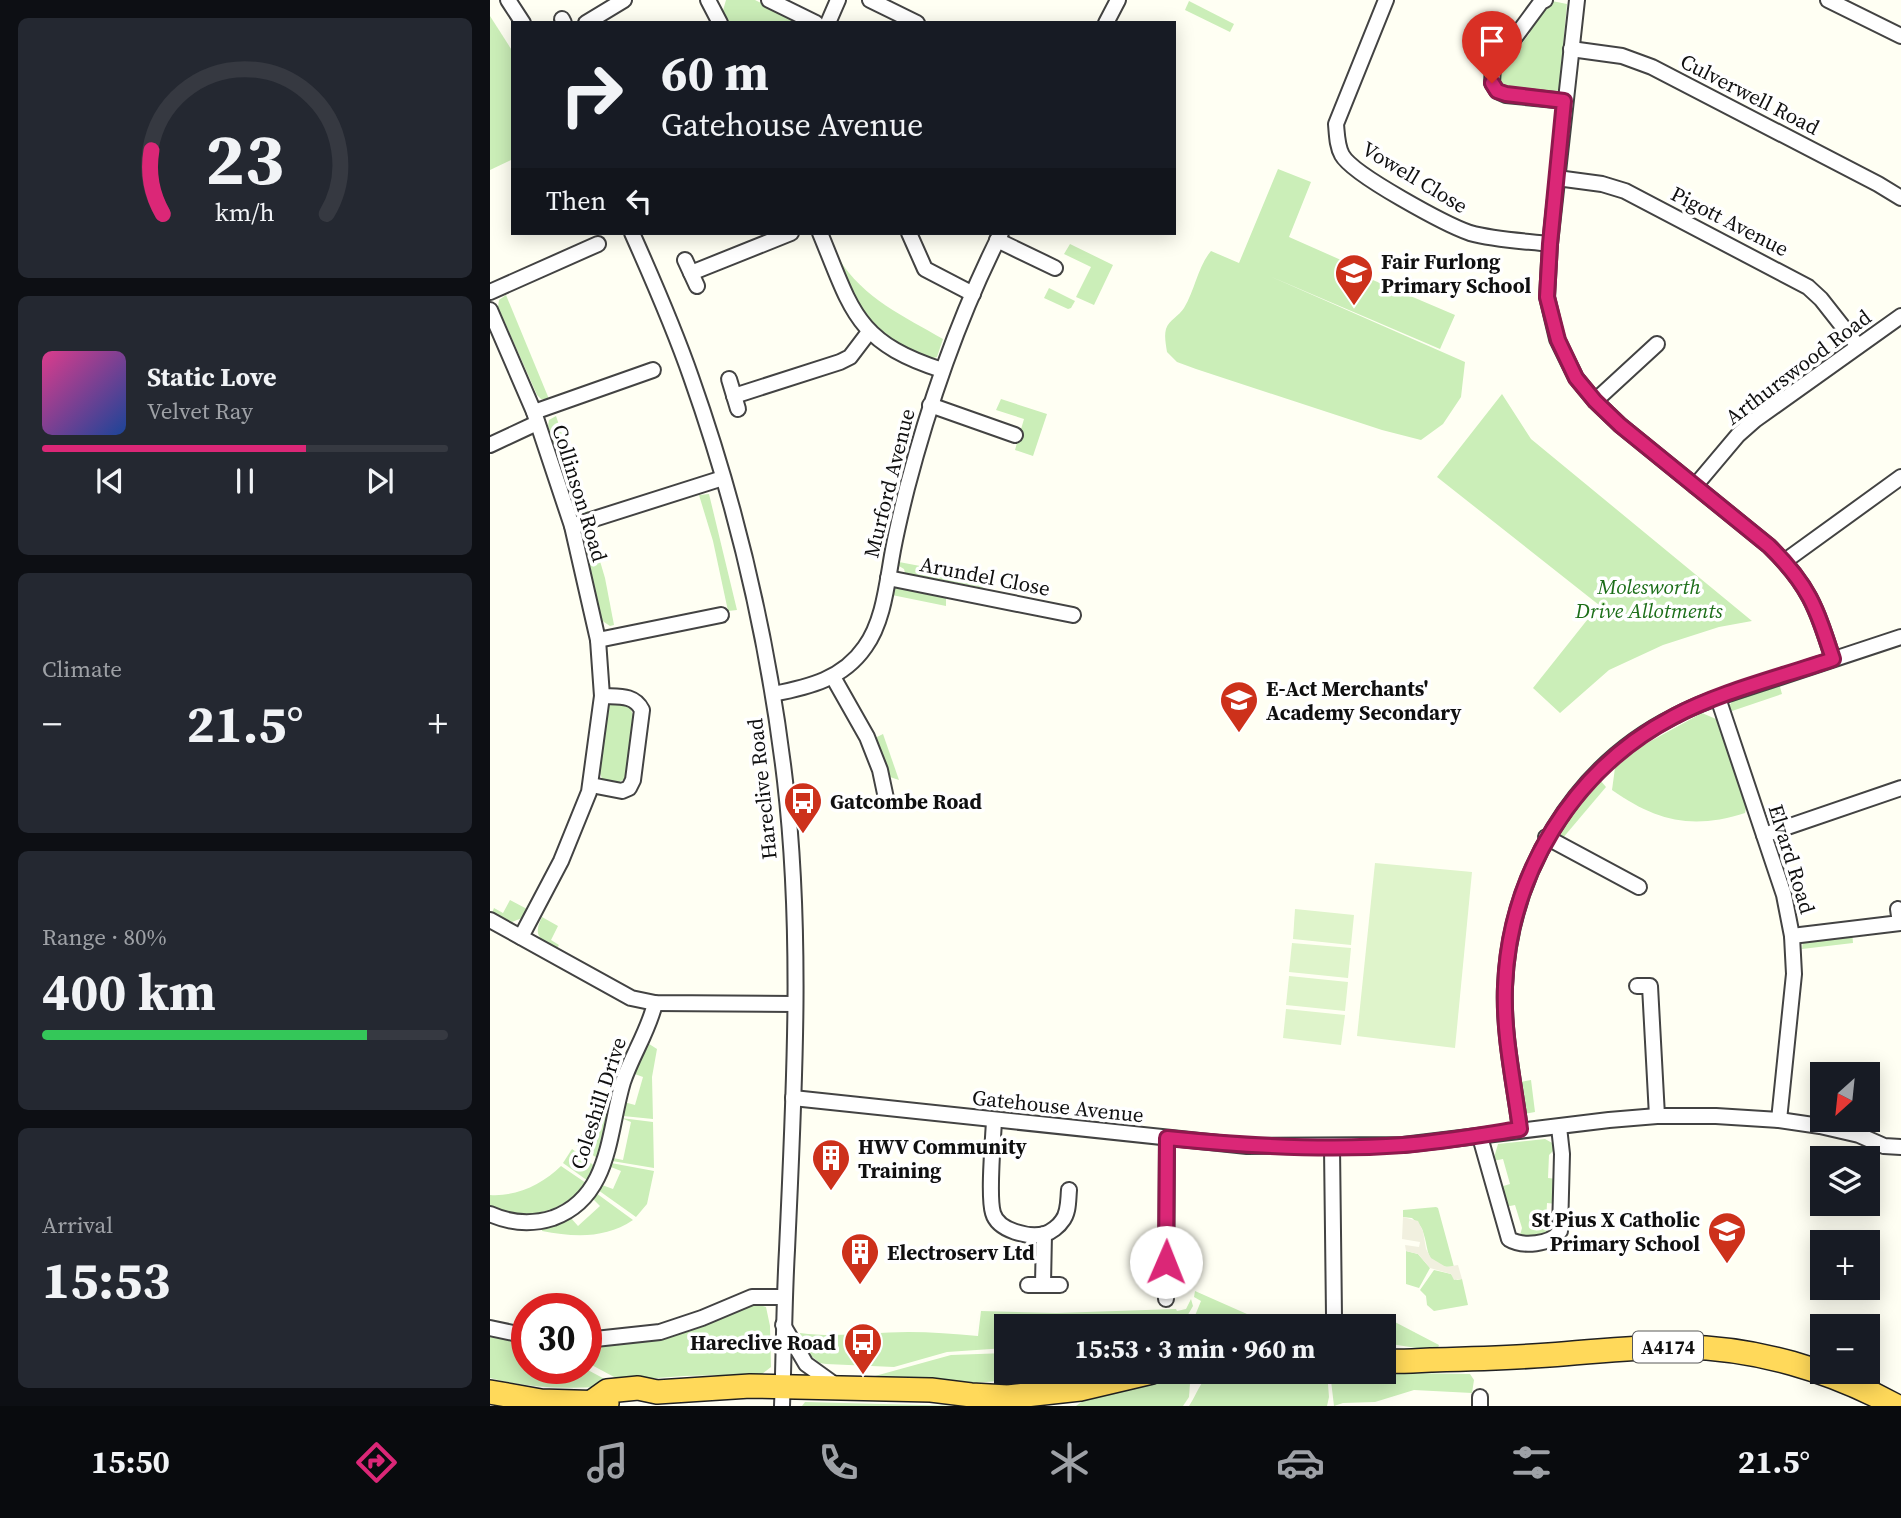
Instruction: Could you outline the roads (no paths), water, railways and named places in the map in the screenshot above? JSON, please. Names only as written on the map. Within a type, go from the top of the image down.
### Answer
[{"type":"highway","name":"A4174","points":[[1396,1362],[1472,1361],[1651,1347],[1721,1350],[1780,1360],[1821,1372],[1896,1406]]},
{"type":"highway","name":"A4174","points":[[1396,1353],[1431,1360]]},
{"type":"highway","points":[[931,1390],[1011,1384]]},
{"type":"highway","points":[[490,1392],[541,1402],[613,1403],[639,1401],[657,1392],[782,1396],[839,1387],[931,1390],[971,1395],[1034,1395],[1101,1384]]},
{"type":"street","points":[[508,0],[522,21]]},
{"type":"street","points":[[589,21],[624,0]]},
{"type":"street","points":[[769,0],[812,21]]},
{"type":"street","points":[[829,21],[838,0]]},
{"type":"street","points":[[870,0],[913,21]]},
{"type":"street","points":[[1107,21],[1118,0]]},
{"type":"street","name":"Vowell Close","points":[[1386,0],[1336,124],[1343,158],[1375,182],[1432,215],[1470,233],[1550,244]]},
{"type":"street","points":[[1545,0],[1493,67],[1492,83],[1497,91],[1506,94],[1564,101]]},
{"type":"street","points":[[1574,0],[1547,297],[1558,340],[1576,378],[1595,401],[1620,425],[1785,561],[1804,584],[1833,659]]},
{"type":"street","points":[[1828,0],[1901,36]]},
{"type":"street","points":[[711,1],[719,21]]},
{"type":"street","name":"Culverwell Road","points":[[1571,49],[1622,57],[1652,67],[1901,198]]},
{"type":"street","name":"Pigott Avenue","points":[[1557,178],[1602,184],[1625,191],[1793,278],[1821,299],[1858,346]]},
{"type":"street","name":"Hareclive Road","points":[[633,235],[692,378],[723,478],[754,598],[773,694],[785,783],[794,912],[795,1004],[782,1396]]},
{"type":"street","points":[[691,273],[786,235]]},
{"type":"street","points":[[821,235],[852,311],[869,332],[907,358],[942,370]]},
{"type":"street","points":[[910,235],[925,269],[973,294]]},
{"type":"street","points":[[999,237],[1055,268]]},
{"type":"street","name":"Murford Avenue","points":[[773,694],[809,686],[833,677],[858,657],[876,628],[907,489],[930,405],[973,294],[999,237]]},
{"type":"street","points":[[490,292],[598,244]]},
{"type":"street","name":"Collinson Road","points":[[490,310],[536,418],[572,526],[598,640],[602,696],[591,785],[561,861],[521,937]]},
{"type":"street","name":"Arthurswood Road","points":[[1695,486],[1738,435],[1755,420],[1901,316]]},
{"type":"street","points":[[729,379],[736,402],[841,362],[850,357],[869,332]]},
{"type":"street","points":[[1595,401],[1657,344]]},
{"type":"street","points":[[490,445],[536,418],[653,370]]},
{"type":"street","points":[[930,405],[1015,435]]},
{"type":"street","points":[[1785,561],[1901,477]]},
{"type":"street","points":[[572,526],[723,478]]},
{"type":"street","name":"Arundel Close","points":[[888,578],[1073,615]]},
{"type":"street","points":[[598,640],[721,615]]},
{"type":"street","points":[[1520,1129],[1505,1015],[1506,967],[1515,914],[1546,837],[1590,779],[1627,746],[1675,716],[1718,698],[1901,637]]},
{"type":"street","points":[[833,677],[867,737],[880,770],[885,795],[899,786]]},
{"type":"street","points":[[591,785],[622,791],[629,788],[633,780],[642,710],[638,702],[631,698],[602,696]]},
{"type":"street","name":"Elvard Road","points":[[1718,698],[1784,895],[1792,936],[1794,974],[1779,1120]]},
{"type":"street","points":[[1764,835],[1901,788]]},
{"type":"street","points":[[1546,837],[1639,887]]},
{"type":"street","points":[[490,920],[631,998],[655,1003],[795,1004]]},
{"type":"street","points":[[1792,936],[1900,921]]},
{"type":"street","points":[[1650,985],[1657,1116]]},
{"type":"street","name":"Coleshill Drive","points":[[490,1214],[502,1220],[537,1222],[561,1215],[589,1192],[605,1163],[628,1069],[655,1003]]},
{"type":"street","name":"Gatehouse Avenue","points":[[793,1098],[1247,1146],[1403,1145],[1480,1137],[1520,1129],[1657,1116],[1716,1116],[1820,1126],[1859,1135],[1884,1146],[1901,1147]]},
{"type":"street","points":[[994,1121],[992,1212],[995,1219],[1005,1228],[1044,1234],[1058,1226],[1066,1215],[1069,1189]]},
{"type":"street","points":[[1480,1137],[1509,1239],[1519,1245],[1545,1241],[1557,1236],[1560,1231],[1562,1154],[1559,1126]]},
{"type":"street","points":[[1166,1299],[1167,1138]]},
{"type":"street","points":[[1332,1147],[1334,1314]]},
{"type":"street","points":[[1044,1234],[1036,1285],[1060,1285]]},
{"type":"street","points":[[602,1338],[660,1332],[752,1297],[784,1297]]},
{"type":"street","points":[[1334,1301],[1349,1300]]},
{"type":"street","points":[[783,1324],[806,1364],[839,1387]]},
{"type":"street","points":[[490,1328],[511,1333]]},
{"type":"place","name":"Fair Furlong Primary School","points":[[1354,307]]},
{"type":"place","name":"E-Act Merchants' Academy Secondary","points":[[1239,734]]},
{"type":"place","name":"Gatcombe Road","points":[[803,835]]},
{"type":"place","name":"HWV Community Training","points":[[831,1192]]},
{"type":"place","name":"St Pius X Catholic Primary School","points":[[1727,1265]]},
{"type":"place","name":"Electroserv Ltd","points":[[860,1286]]},
{"type":"place","name":"Hareclive Road","points":[[863,1376]]},
{"type":"park label","name":"Molesworth Drive Allotments","points":[[1649,598]]}]
